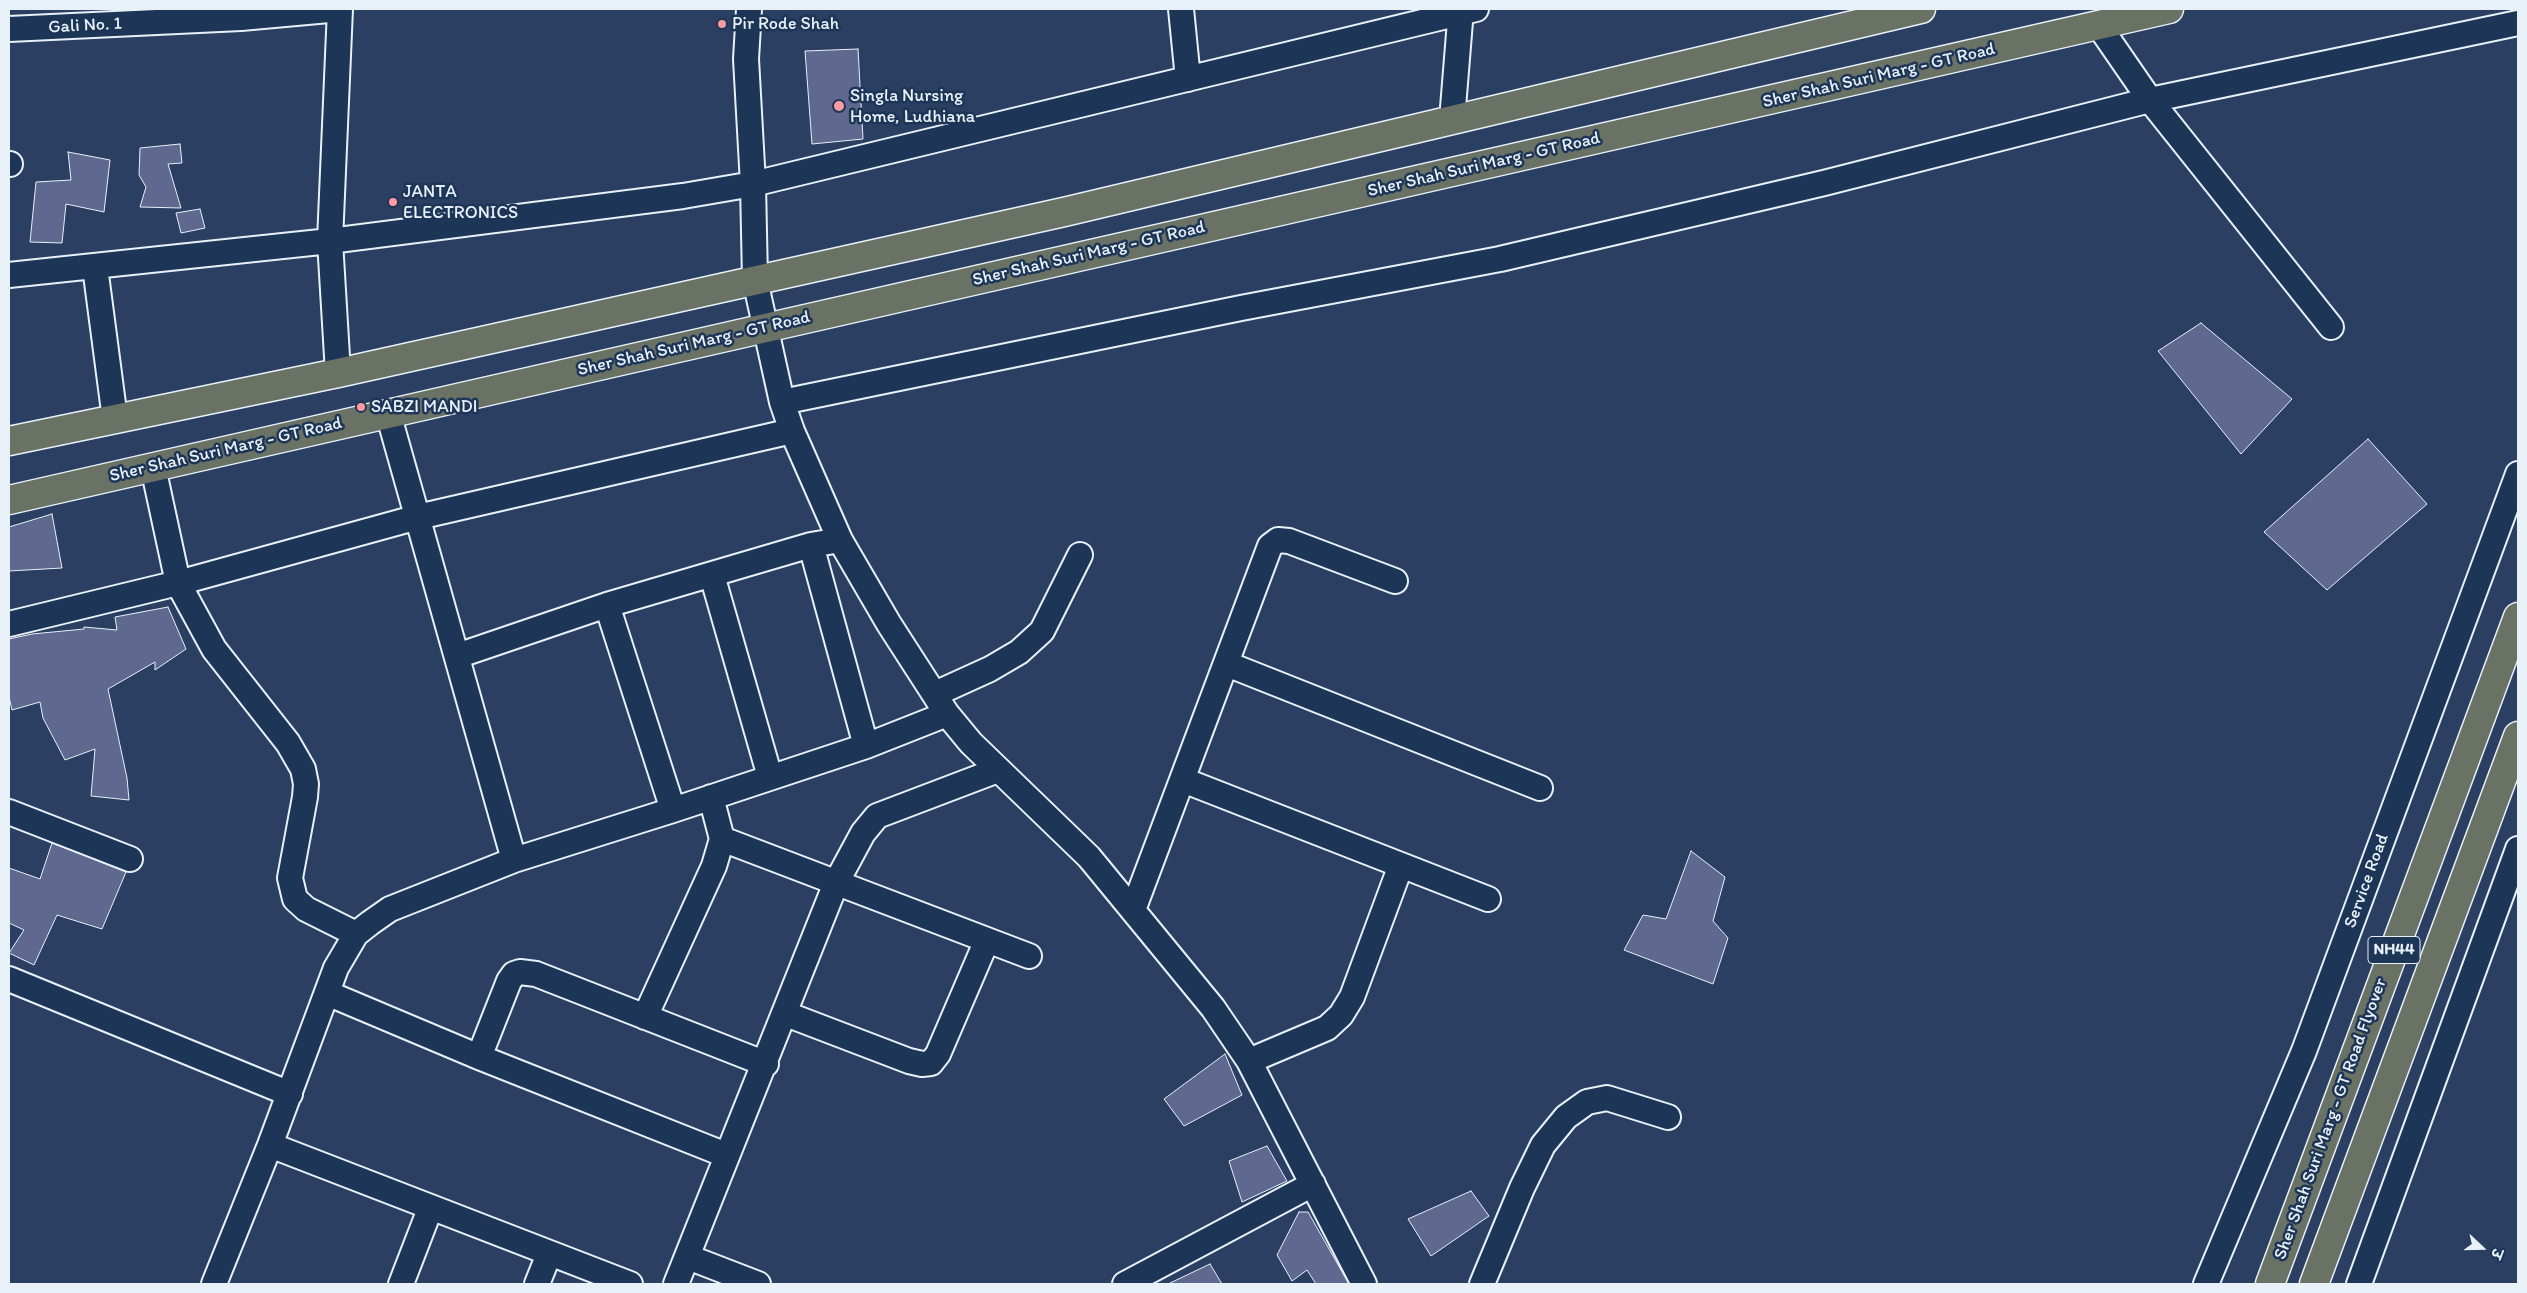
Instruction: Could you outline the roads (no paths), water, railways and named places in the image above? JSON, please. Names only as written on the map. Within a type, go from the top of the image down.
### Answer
[{"type":"main road","points":[[9,441],[338,373],[1064,212],[1921,9]]},
{"type":"main road","name":"Sher Shah Suri Marg - GT Road","points":[[9,500],[2170,9]]},
{"type":"main road","name":"Sher Shah Suri Marg - GT Road Flyover","points":[[2270,1284],[2518,617]]},
{"type":"main road","name":"NH44","points":[[2314,1284],[2518,736]]},
{"type":"street","name":"Gali No. 1","points":[[9,30],[221,19],[340,9]]},
{"type":"street","points":[[338,373],[330,241],[340,9]]},
{"type":"street","points":[[749,9],[746,59],[756,280],[782,402],[792,431],[840,540],[888,624],[947,714],[970,743],[1045,812],[1082,850],[1213,1008],[1249,1061],[1364,1284]]},
{"type":"street","points":[[1181,9],[1188,79]]},
{"type":"street","points":[[9,275],[330,241],[683,196],[753,184],[1466,10],[1452,120]]},
{"type":"street","points":[[782,402],[1221,312],[1500,260],[1824,183],[2150,100],[2518,24]]},
{"type":"street","points":[[2099,26],[2150,100],[2331,327]]},
{"type":"street","points":[[95,267],[115,418]]},
{"type":"street","points":[[388,413],[514,860]]},
{"type":"street","points":[[9,624],[178,583],[418,517],[792,431]]},
{"type":"street","points":[[153,467],[178,583],[214,649],[288,743],[303,768],[306,784],[305,798],[290,878],[295,899],[306,909],[356,934]]},
{"type":"street","name":"Service Road","points":[[2206,1284],[2304,1050],[2518,474]]},
{"type":"street","points":[[457,656],[607,605],[811,545],[840,540]]},
{"type":"street","points":[[1133,910],[1270,546],[1278,540],[1289,541],[1395,581]]},
{"type":"street","points":[[811,545],[866,746]]},
{"type":"street","points":[[935,694],[990,669],[1019,652],[1042,631],[1080,555]]},
{"type":"street","points":[[712,575],[770,777]]},
{"type":"street","points":[[607,605],[673,810]]},
{"type":"street","points":[[1227,664],[1540,788]]},
{"type":"street","points":[[214,1284],[270,1146],[328,994],[336,968],[356,934],[390,909],[514,860],[866,746],[947,714]]},
{"type":"street","points":[[676,1284],[726,1155],[786,1014],[836,883],[863,833],[877,816],[998,770]]},
{"type":"street","points":[[1183,780],[1488,899]]},
{"type":"street","points":[[645,1017],[714,866],[722,839],[711,797]]},
{"type":"street","points":[[9,812],[130,859]]},
{"type":"street","points":[[722,839],[1029,956]]},
{"type":"street","points":[[2359,1284],[2518,849]]},
{"type":"street","points":[[1249,1061],[1327,1028],[1341,1015],[1352,997],[1401,865]]},
{"type":"street","points":[[786,1014],[909,1061],[922,1064],[931,1063],[938,1054],[987,940]]},
{"type":"street","points":[[479,1057],[509,981],[514,974],[520,972],[536,974],[766,1064]]},
{"type":"street","points":[[9,979],[290,1094]]},
{"type":"street","points":[[328,994],[479,1057],[726,1155]]},
{"type":"street","points":[[1482,1284],[1522,1188],[1543,1145],[1566,1117],[1587,1102],[1607,1098],[1668,1117]]},
{"type":"street","points":[[270,1146],[430,1209],[630,1284]]},
{"type":"street","points":[[1125,1284],[1313,1184]]},
{"type":"street","points":[[402,1284],[430,1209]]},
{"type":"street","points":[[537,1284],[549,1254]]},
{"type":"street","points":[[688,1257],[758,1284]]},
{"type":"place","name":"Pir Rode Shah","points":[[722,24]]},
{"type":"place","name":"Singla Nursing Home, Ludhiana","points":[[839,106]]},
{"type":"place","name":"JANTA ELECTRONICS","points":[[393,202]]},
{"type":"place","name":"SABZI MANDI","points":[[361,407]]}]
